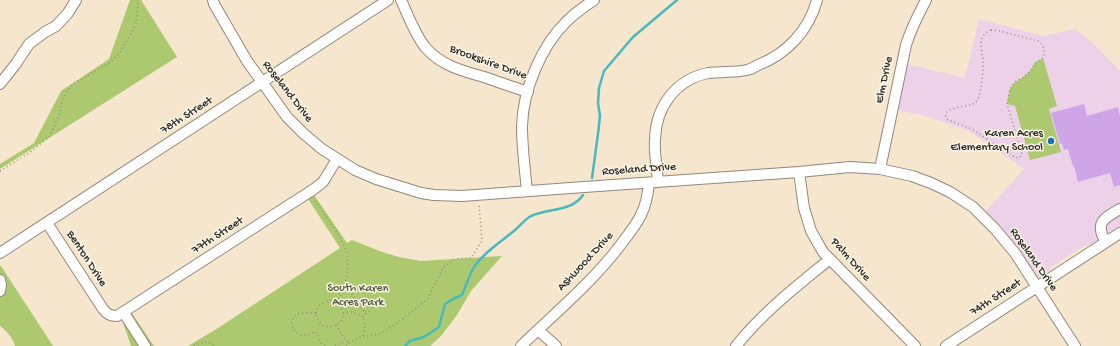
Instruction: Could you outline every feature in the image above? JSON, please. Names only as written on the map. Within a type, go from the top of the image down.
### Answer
[{"type":"street","points":[[0,84],[16,65],[29,44],[56,26],[68,13],[76,0]]},
{"type":"street","name":"Roseland Drive","points":[[213,0],[247,61],[287,117],[322,149],[355,170],[376,179],[421,193],[462,196],[850,167],[880,169],[912,176],[950,192],[973,207],[995,229],[1014,253],[1075,346]]},
{"type":"street","name":"78th Street","points":[[0,254],[388,0]]},
{"type":"street","name":"Brookshire Drive","points":[[401,0],[424,46],[435,57],[447,65],[528,92]]},
{"type":"street","points":[[527,191],[522,126],[528,92],[535,69],[547,47],[559,30],[594,0]]},
{"type":"street","name":"Ashwood Drive","points":[[521,346],[600,269],[627,237],[637,222],[654,182],[655,140],[659,117],[665,103],[674,91],[679,86],[691,79],[707,73],[747,70],[765,63],[777,56],[793,44],[805,28],[817,0]]},
{"type":"street","name":"Elm Drive","points":[[880,169],[906,45],[914,22],[926,0]]},
{"type":"street","name":"77th Street","points":[[124,313],[314,189],[323,182],[337,159]]},
{"type":"street","name":"Palm Drive","points":[[799,172],[804,208],[811,231],[823,252],[915,346]]},
{"type":"street","points":[[1106,242],[1101,235],[1101,224],[1107,216],[1120,209]]},
{"type":"street","name":"Benton Drive","points":[[47,223],[107,314],[117,316],[124,313]]},
{"type":"street","name":"74th Street","points":[[946,346],[1120,233]]},
{"type":"street","points":[[736,346],[781,299],[830,259]]},
{"type":"street","points":[[0,280],[0,291]]},
{"type":"street","points":[[124,313],[145,346]]},
{"type":"street","points":[[538,330],[556,346]]},
{"type":"path","points":[[0,171],[29,153],[50,136],[59,115],[66,90],[112,61],[120,52],[136,24],[138,0]]},
{"type":"path","points":[[996,30],[1030,38],[1042,44],[1044,50],[1043,58],[1035,63],[1025,76],[1016,81],[1010,89],[1007,104],[1022,154],[1019,158],[1014,157],[972,129],[948,120],[946,118],[946,114],[950,109],[967,106],[977,101],[980,91],[982,71],[982,39],[986,32],[996,30]]},
{"type":"path","points":[[316,201],[345,249],[347,275],[343,290],[337,302]]},
{"type":"path","points":[[346,346],[363,336],[379,334],[396,324],[428,298],[443,268],[455,259],[471,258],[482,242],[479,202]]},
{"type":"path","points":[[345,284],[366,314]]},
{"type":"path","points":[[324,302],[337,302],[343,313],[342,318],[338,324],[332,327],[326,327],[317,318],[317,310],[324,302]]},
{"type":"path","points":[[363,336],[365,328],[364,317],[372,310]]},
{"type":"path","points":[[343,313],[352,312],[364,317]]},
{"type":"path","points":[[316,313],[298,315],[294,317],[292,325],[301,335],[309,335],[315,332],[318,334],[321,343],[327,346]]},
{"type":"path","points":[[336,325],[346,341]]},
{"type":"path","points":[[335,346],[346,341],[351,342]]},
{"type":"path","points":[[194,346],[201,342],[207,342],[212,343],[215,346]]},
{"type":"shaded area","name":"Karen Acres Elementary School","points":[[979,19],[1043,36],[1075,29],[1096,46],[1120,71],[1120,227],[1095,243],[1084,246],[1051,267],[1047,274],[1039,278],[1035,275],[1010,238],[995,220],[985,212],[1024,169],[969,131],[926,116],[897,110],[906,64],[965,78]]},
{"type":"green space","points":[[130,0],[141,0],[177,57],[0,169],[0,164],[34,143],[61,91],[109,59]]},
{"type":"green space","points":[[1043,58],[1057,106],[1049,109],[1061,152],[1030,160],[1015,106],[1007,104],[1010,89],[1014,83],[1025,76],[1035,63]]},
{"type":"green space","name":"South Karen Acres Park","points":[[314,195],[347,243],[352,240],[382,252],[421,261],[502,256],[471,291],[457,315],[441,336],[430,346],[188,346],[340,248],[308,199]]},
{"type":"green space","points":[[0,266],[53,346],[15,346],[9,334],[0,326]]},
{"type":"green space","points":[[132,313],[154,346],[131,346],[122,320]]},
{"type":"building","name":"Karen Acres Elementary School","points":[[1084,104],[1087,116],[1118,107],[1120,116],[1120,185],[1114,187],[1110,173],[1078,182],[1068,149],[1064,150],[1062,143],[1060,144],[1051,113]]},
{"type":"waterway","points":[[592,178],[600,116],[598,103],[599,88],[604,71],[633,37],[677,0]]},
{"type":"waterway","points":[[405,346],[410,341],[424,337],[439,327],[445,304],[462,295],[469,277],[478,262],[529,217],[538,213],[566,207],[573,204],[583,195]]},
{"type":"place","name":"Karen Acres Elementary School","points":[[1051,141]]}]
